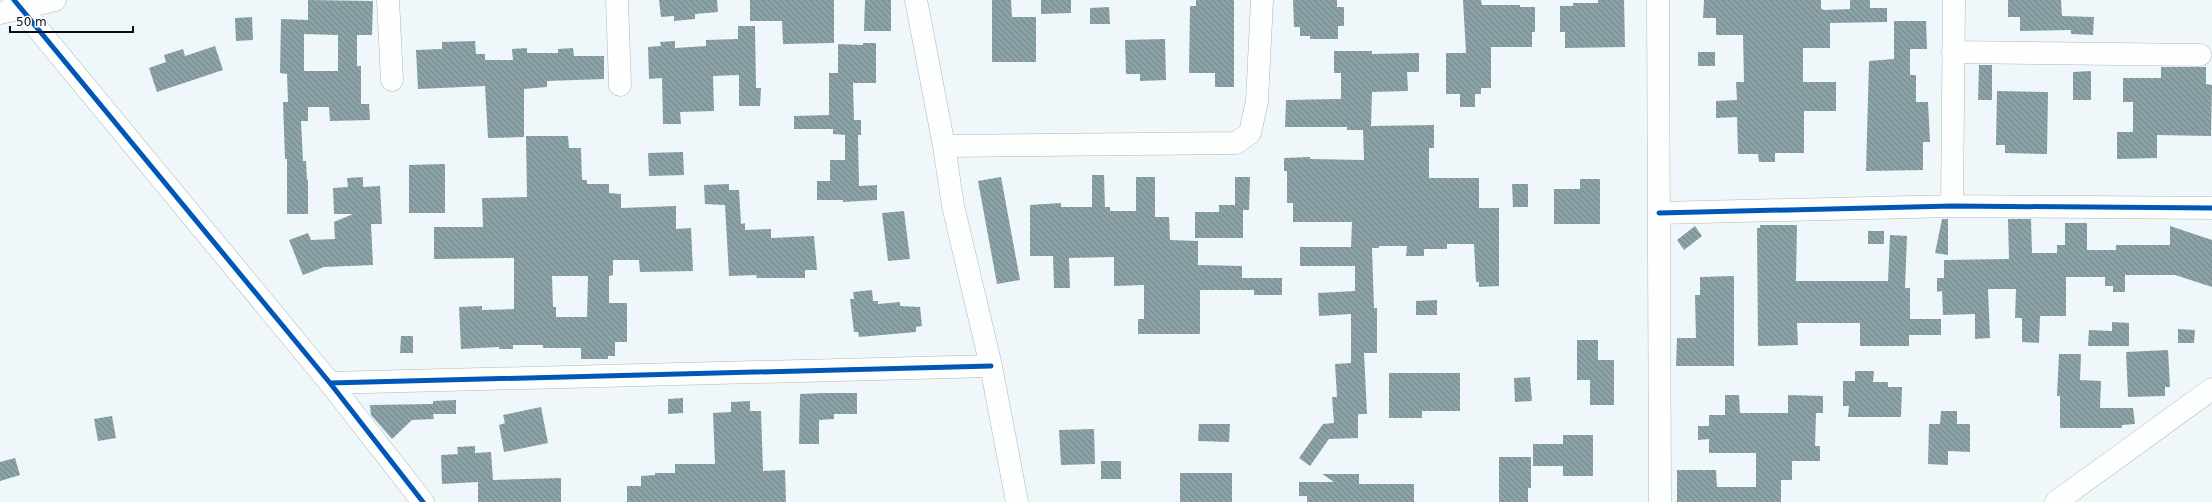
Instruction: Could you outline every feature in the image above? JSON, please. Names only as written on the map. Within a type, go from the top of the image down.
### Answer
[{"type":"street","points":[[12,7],[55,0]]},
{"type":"street","points":[[388,0],[392,80]]},
{"type":"street","points":[[617,0],[620,85]]},
{"type":"street","points":[[916,0],[944,146],[954,212],[991,366],[1017,502]]},
{"type":"street","points":[[944,146],[1236,143],[1250,133],[1257,101],[1262,0]]},
{"type":"street","points":[[1658,0],[1660,502]]},
{"type":"street","points":[[1952,206],[1954,0]]},
{"type":"street","points":[[12,7],[330,383],[423,502]]},
{"type":"street","points":[[1953,52],[2200,56]]},
{"type":"street","points":[[1659,213],[1952,206],[2212,208]]},
{"type":"street","points":[[330,383],[991,366]]},
{"type":"street","points":[[2056,502],[2212,389]]},
{"type":"building","points":[[308,0],[373,1],[372,35],[357,35],[357,66],[361,66],[361,104],[369,104],[370,120],[330,121],[329,107],[308,107],[308,121],[301,121],[303,161],[306,161],[308,180],[308,214],[287,214],[287,159],[285,159],[283,102],[288,102],[287,74],[280,73],[281,19],[308,20]],"holes":[[[304,34],[338,35],[338,71],[304,71]]]},
{"type":"building","points":[[659,0],[717,0],[718,12],[695,14],[695,19],[674,21],[674,16],[661,17]]},
{"type":"building","points":[[750,0],[834,0],[834,43],[783,44],[782,21],[750,21]]},
{"type":"building","points":[[865,0],[891,0],[891,31],[864,31]]},
{"type":"building","points":[[992,0],[1011,0],[1012,17],[1036,17],[1036,62],[992,62]]},
{"type":"building","points":[[1041,0],[1071,0],[1071,13],[1041,14]]},
{"type":"building","points":[[1196,0],[1234,0],[1234,87],[1215,87],[1215,73],[1189,73],[1190,6],[1196,6]]},
{"type":"building","points":[[1293,0],[1337,0],[1337,7],[1344,7],[1344,26],[1338,26],[1338,39],[1310,39],[1310,36],[1300,36],[1300,27],[1294,27]]},
{"type":"building","points":[[1463,0],[1481,0],[1482,5],[1520,5],[1520,7],[1535,7],[1535,32],[1532,32],[1532,47],[1491,47],[1491,88],[1481,88],[1481,94],[1475,94],[1475,107],[1460,107],[1460,94],[1446,94],[1446,53],[1466,53]]},
{"type":"building","points":[[1598,0],[1624,0],[1625,47],[1565,48],[1565,32],[1560,32],[1560,6],[1573,6],[1573,3],[1598,3]]},
{"type":"building","points":[[1704,0],[1821,0],[1821,9],[1824,10],[1850,9],[1850,0],[1870,0],[1870,8],[1887,8],[1887,22],[1830,23],[1830,48],[1803,48],[1803,82],[1836,82],[1836,111],[1804,111],[1804,153],[1775,153],[1775,162],[1759,162],[1758,154],[1738,154],[1737,117],[1716,118],[1716,101],[1737,100],[1736,82],[1744,82],[1743,35],[1716,35],[1716,18],[1703,18]]},
{"type":"building","points":[[2008,0],[2061,0],[2062,16],[2094,17],[2093,35],[2071,34],[2071,30],[2020,31],[2020,17],[2008,17]]},
{"type":"building","points":[[1109,7],[1110,24],[1090,24],[1090,8]]},
{"type":"building","points":[[252,17],[253,40],[236,41],[235,18]]},
{"type":"building","points":[[1894,21],[1926,21],[1927,49],[1910,49],[1910,75],[1916,75],[1916,102],[1928,102],[1930,142],[1923,142],[1923,170],[1866,171],[1869,61],[1894,59]]},
{"type":"building","points":[[738,26],[755,26],[756,88],[761,88],[760,106],[739,106],[739,75],[713,76],[714,111],[680,112],[681,124],[663,124],[662,78],[649,79],[648,47],[661,46],[660,42],[675,41],[675,48],[706,46],[706,40],[738,39]]},
{"type":"building","points":[[1165,39],[1166,80],[1140,81],[1140,74],[1126,74],[1125,40]]},
{"type":"building","points":[[475,41],[476,54],[485,54],[485,60],[513,60],[512,49],[527,48],[527,53],[558,53],[558,49],[573,48],[574,56],[604,56],[604,79],[547,81],[547,87],[524,89],[524,137],[488,138],[485,86],[418,89],[416,50],[442,49],[442,42]]},
{"type":"building","points":[[863,43],[876,43],[876,83],[853,83],[854,120],[861,120],[861,135],[858,135],[859,186],[877,185],[877,200],[843,202],[843,200],[817,200],[817,181],[830,181],[830,160],[845,160],[845,135],[833,134],[833,129],[794,129],[794,116],[829,115],[829,73],[838,73],[838,44],[863,45]]},
{"type":"building","points":[[215,46],[223,70],[157,92],[149,68],[166,62],[164,55],[183,49],[185,56]]},
{"type":"building","points":[[1334,51],[1372,51],[1372,54],[1419,53],[1419,72],[1407,72],[1408,91],[1372,92],[1371,126],[1434,125],[1434,148],[1429,148],[1429,178],[1479,178],[1479,208],[1499,208],[1499,286],[1479,287],[1479,282],[1476,282],[1474,244],[1447,244],[1447,249],[1424,249],[1424,256],[1406,256],[1407,246],[1379,246],[1379,248],[1372,248],[1374,308],[1377,308],[1377,353],[1364,353],[1367,414],[1358,414],[1358,438],[1329,439],[1310,466],[1299,458],[1323,424],[1334,423],[1332,397],[1337,397],[1335,364],[1351,363],[1351,314],[1319,316],[1318,293],[1355,291],[1355,266],[1300,266],[1300,247],[1351,247],[1352,222],[1293,222],[1293,203],[1287,203],[1287,171],[1284,171],[1284,158],[1310,157],[1310,159],[1364,160],[1363,130],[1347,130],[1347,127],[1285,127],[1286,100],[1341,99],[1341,73],[1334,73]]},
{"type":"building","points":[[1698,52],[1715,52],[1715,66],[1698,66]]},
{"type":"building","points":[[1979,65],[1992,65],[1992,100],[1978,100]]},
{"type":"building","points":[[2161,67],[2206,67],[2206,84],[2212,85],[2211,136],[2157,135],[2157,158],[2117,159],[2117,132],[2133,132],[2133,102],[2123,102],[2123,78],[2161,78]]},
{"type":"building","points":[[2091,71],[2091,100],[2073,100],[2073,72]]},
{"type":"building","points":[[1997,91],[2048,92],[2047,154],[2005,153],[2005,145],[1996,145]]},
{"type":"building","points":[[526,136],[568,136],[569,148],[581,148],[582,180],[587,180],[587,184],[609,184],[609,193],[621,194],[621,208],[676,206],[676,229],[691,228],[693,271],[640,272],[639,260],[613,260],[613,275],[609,276],[609,303],[627,303],[627,342],[615,342],[615,356],[608,356],[608,359],[581,359],[581,348],[543,348],[543,345],[513,345],[513,349],[499,349],[499,347],[461,349],[459,307],[482,306],[482,310],[514,309],[514,258],[434,259],[434,227],[483,227],[482,198],[527,197]],"holes":[[[552,276],[588,276],[587,317],[556,317],[556,307],[553,307]]]},
{"type":"building","points":[[683,152],[684,175],[649,176],[648,153]]},
{"type":"building","points":[[445,164],[445,213],[409,213],[409,165]]},
{"type":"building","points":[[1092,175],[1104,175],[1105,207],[1110,207],[1110,211],[1136,211],[1136,177],[1155,177],[1155,217],[1169,217],[1170,240],[1198,241],[1198,265],[1242,266],[1242,278],[1282,278],[1282,295],[1254,295],[1254,290],[1200,290],[1200,334],[1138,334],[1138,319],[1144,319],[1144,285],[1114,286],[1114,257],[1069,258],[1070,288],[1054,288],[1053,256],[1030,256],[1030,205],[1061,203],[1061,207],[1092,207]]},
{"type":"building","points":[[363,177],[363,187],[380,186],[382,224],[371,224],[373,265],[324,267],[303,275],[289,240],[308,233],[311,240],[335,239],[334,222],[353,214],[334,214],[333,188],[348,187],[347,178]]},
{"type":"building","points":[[1001,177],[1020,280],[997,284],[978,181]]},
{"type":"building","points":[[1235,177],[1250,177],[1249,210],[1243,210],[1243,238],[1195,238],[1195,212],[1219,212],[1219,205],[1235,205]]},
{"type":"building","points":[[1580,179],[1600,179],[1600,224],[1554,224],[1554,189],[1580,189]]},
{"type":"building","points":[[729,184],[729,190],[739,190],[741,224],[745,223],[745,230],[771,229],[771,238],[814,236],[817,270],[805,270],[805,278],[757,278],[756,275],[729,276],[725,205],[705,204],[704,185]]},
{"type":"building","points":[[1512,184],[1528,184],[1528,207],[1513,207]]},
{"type":"building","points":[[904,211],[910,259],[888,261],[882,213]]},
{"type":"building","points":[[1942,219],[1948,219],[1948,255],[1935,253]]},
{"type":"building","points":[[2008,219],[2031,219],[2032,253],[2057,253],[2057,245],[2065,245],[2065,223],[2087,223],[2087,250],[2116,250],[2116,245],[2170,245],[2170,226],[2212,240],[2212,287],[2175,275],[2125,275],[2125,292],[2113,292],[2113,286],[2105,286],[2105,277],[2066,277],[2066,316],[2040,316],[2039,343],[2022,342],[2022,318],[2015,318],[2016,289],[1988,289],[1990,338],[1975,339],[1975,314],[1943,315],[1942,291],[1937,292],[1937,278],[1944,278],[1944,260],[2009,259]]},
{"type":"building","points":[[1760,225],[1797,225],[1796,281],[1888,281],[1890,235],[1907,236],[1905,288],[1910,288],[1910,319],[1941,319],[1941,335],[1909,335],[1909,346],[1860,346],[1860,323],[1797,323],[1798,345],[1758,346],[1757,228],[1760,228]]},
{"type":"building","points":[[1695,226],[1702,236],[1684,250],[1677,240]]},
{"type":"building","points":[[1868,231],[1884,231],[1884,244],[1868,244]]},
{"type":"building","points":[[1734,276],[1734,366],[1676,366],[1677,338],[1696,338],[1695,295],[1700,295],[1700,277]]},
{"type":"building","points":[[872,290],[873,301],[878,301],[878,304],[900,302],[900,306],[920,307],[922,326],[916,327],[916,332],[859,337],[858,332],[854,332],[850,299],[854,299],[853,292]]},
{"type":"building","points":[[1437,300],[1437,315],[1416,315],[1416,301]]},
{"type":"building","points":[[2112,322],[2129,323],[2129,346],[2088,346],[2089,330],[2112,331]]},
{"type":"building","points":[[2178,329],[2195,330],[2194,343],[2178,343]]},
{"type":"building","points":[[401,336],[413,336],[413,353],[400,353]]},
{"type":"building","points":[[1577,340],[1598,340],[1598,360],[1614,360],[1614,405],[1590,405],[1590,380],[1577,380]]},
{"type":"building","points":[[2168,350],[2170,387],[2165,387],[2165,396],[2128,397],[2126,352]]},
{"type":"building","points":[[2059,354],[2081,354],[2080,380],[2101,381],[2100,408],[2133,408],[2135,424],[2122,425],[2122,428],[2060,428],[2060,396],[2057,396]]},
{"type":"building","points":[[1855,371],[1874,371],[1873,382],[1888,382],[1888,387],[1902,387],[1901,417],[1848,417],[1849,406],[1843,406],[1843,381],[1855,381]]},
{"type":"building","points":[[1389,373],[1460,373],[1460,411],[1422,411],[1422,418],[1389,418]]},
{"type":"building","points":[[1530,377],[1532,401],[1515,402],[1514,378]]},
{"type":"building","points":[[857,393],[857,414],[834,414],[834,419],[819,420],[819,444],[799,444],[800,394]]},
{"type":"building","points":[[1725,395],[1739,395],[1740,413],[1788,413],[1788,395],[1823,396],[1823,413],[1816,413],[1815,446],[1820,446],[1820,461],[1792,461],[1792,480],[1781,480],[1781,502],[1677,502],[1677,470],[1716,470],[1717,487],[1756,487],[1756,453],[1709,453],[1709,439],[1698,440],[1698,426],[1709,426],[1709,415],[1725,415]]},
{"type":"building","points":[[683,398],[683,413],[668,414],[668,399]]},
{"type":"building","points":[[456,400],[456,414],[433,414],[434,419],[412,420],[392,439],[371,415],[370,405],[433,404],[433,401]]},
{"type":"building","points":[[750,401],[750,411],[761,411],[763,471],[785,470],[786,502],[627,502],[627,486],[641,486],[641,476],[655,475],[655,473],[675,473],[675,464],[715,464],[713,413],[731,412],[731,402]]},
{"type":"building","points":[[541,407],[548,443],[504,452],[499,425],[505,423],[503,415]]},
{"type":"building","points":[[1941,411],[1957,411],[1957,424],[1970,424],[1970,452],[1948,451],[1948,465],[1928,464],[1929,424],[1940,424]]},
{"type":"building","points":[[112,416],[116,438],[98,441],[94,419]]},
{"type":"building","points":[[1199,424],[1230,424],[1229,442],[1198,441]]},
{"type":"building","points":[[1094,429],[1095,464],[1061,465],[1059,430]]},
{"type":"building","points":[[1563,435],[1593,435],[1593,476],[1563,476],[1563,466],[1533,466],[1533,444],[1563,444]]},
{"type":"building","points":[[475,446],[475,453],[491,452],[493,480],[561,478],[561,502],[478,502],[478,482],[442,484],[441,455],[458,454],[457,447]]},
{"type":"building","points":[[1499,457],[1531,457],[1531,488],[1528,488],[1528,502],[1499,502]]},
{"type":"building","points":[[15,458],[20,475],[0,481],[0,462]]},
{"type":"building","points":[[1101,461],[1121,461],[1121,479],[1101,479]]},
{"type":"building","points":[[1180,473],[1232,473],[1232,502],[1180,502]]},
{"type":"building","points":[[1322,474],[1359,474],[1359,484],[1414,484],[1414,502],[1307,502],[1307,496],[1299,496],[1299,482],[1334,482]]},
{"type":"cycle path","points":[[14,0],[330,383],[423,502]]},
{"type":"cycle path","points":[[1659,213],[1952,206],[2212,208]]},
{"type":"cycle path","points":[[330,383],[991,366]]}]
